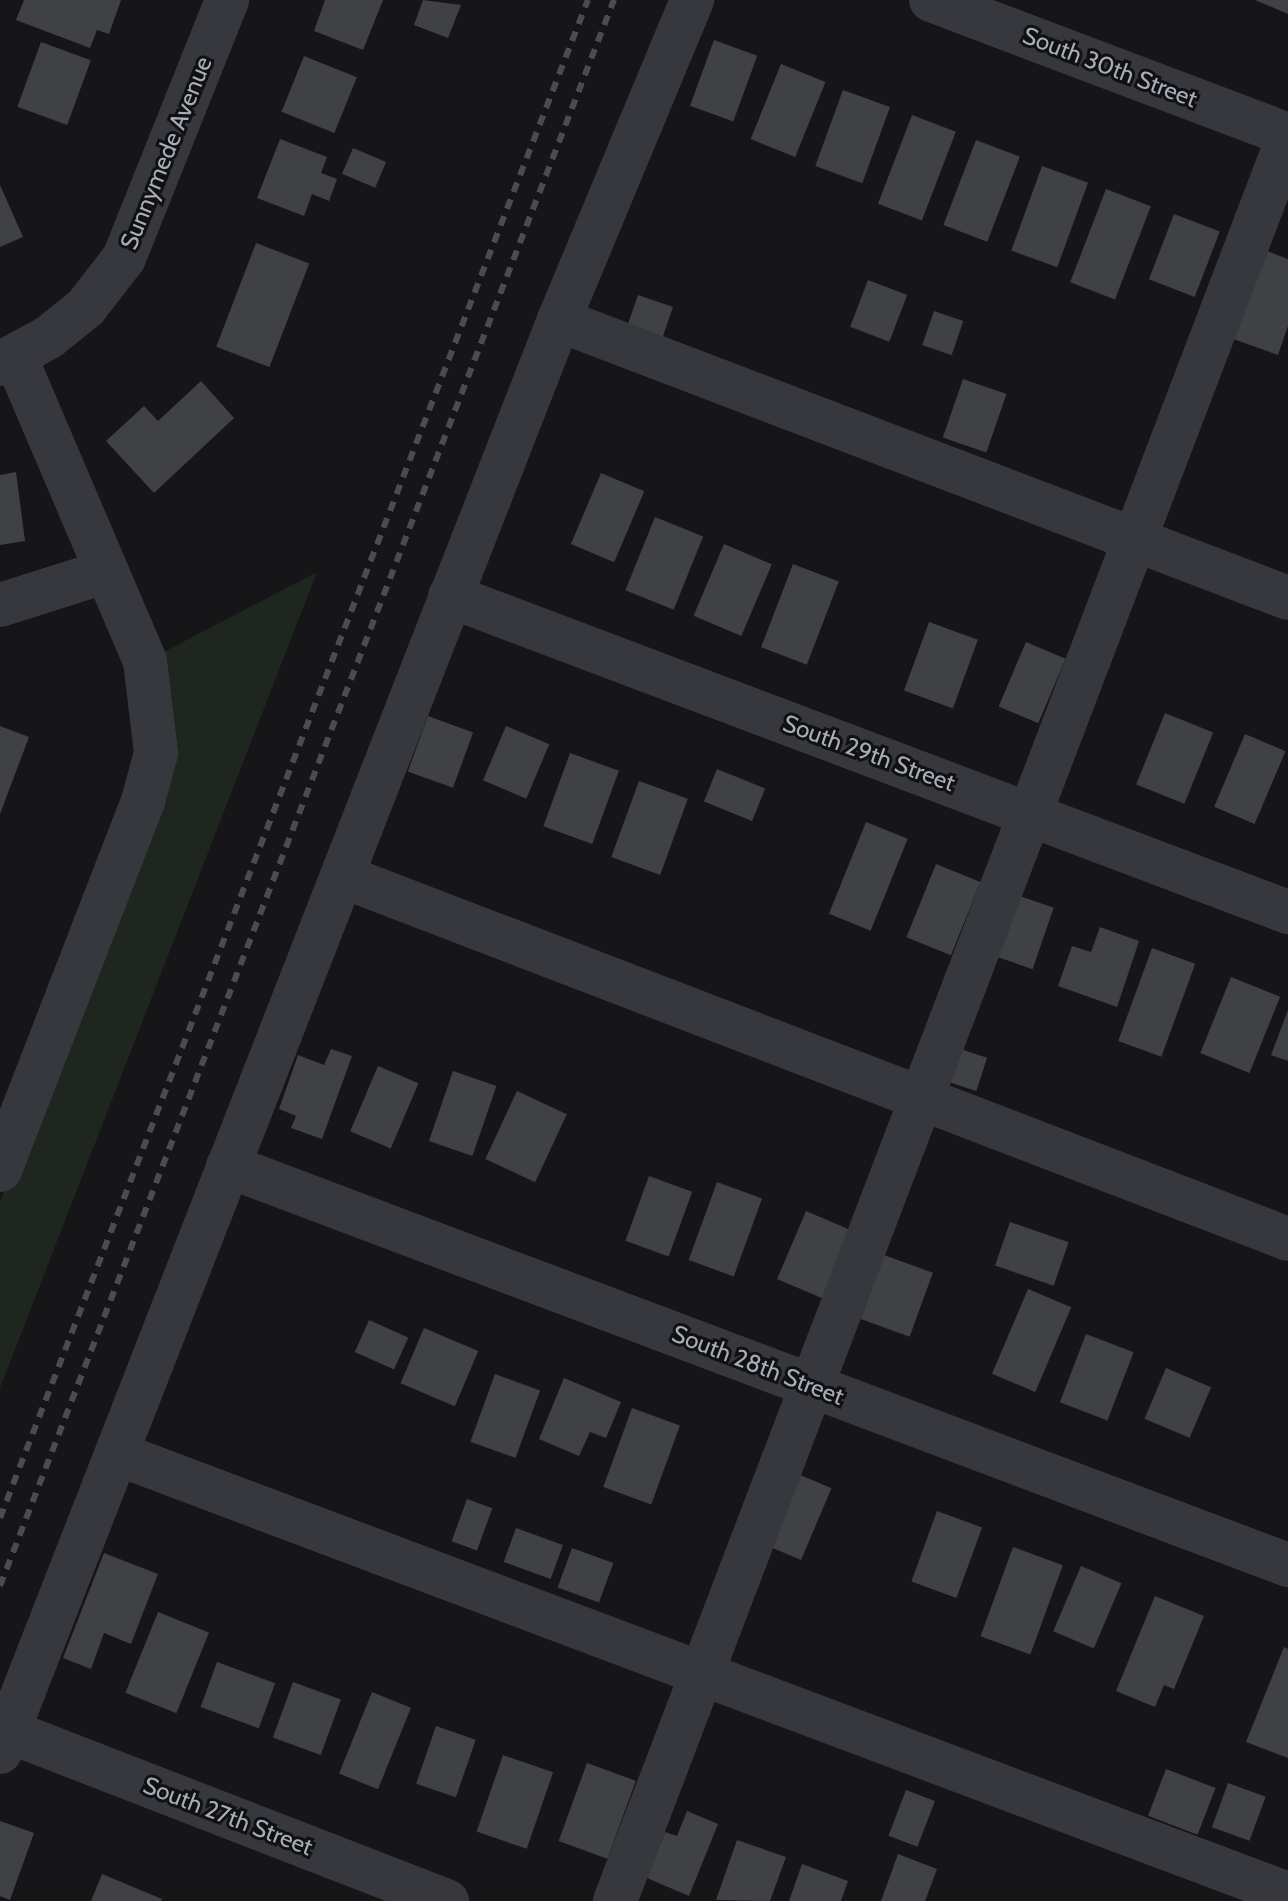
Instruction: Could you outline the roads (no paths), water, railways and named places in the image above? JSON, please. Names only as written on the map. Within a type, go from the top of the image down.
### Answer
[{"type":"street","name":"Sunnymede Avenue","points":[[7,360],[86,307],[124,258],[227,0]]},
{"type":"street","points":[[4,1742],[559,320],[692,0]]},
{"type":"street","name":"South 30th Street","points":[[931,0],[1288,136]]},
{"type":"street","points":[[615,1901],[1288,136]]},
{"type":"street","points":[[559,320],[1134,542],[1288,598]]},
{"type":"street","points":[[0,1170],[143,801],[156,753],[145,661],[107,571],[7,360]]},
{"type":"street","points":[[0,605],[107,571]]},
{"type":"street","name":"South 29th Street","points":[[450,596],[1288,912]]},
{"type":"street","points":[[342,876],[1288,1239]]},
{"type":"street","name":"South 28th Street","points":[[228,1166],[1288,1565]]},
{"type":"street","points":[[118,1454],[1288,1894]]},
{"type":"street","name":"South 27th Street","points":[[4,1742],[447,1901]]},
{"type":"railway","points":[[0,1518],[588,0]]},
{"type":"railway","points":[[0,1586],[614,0]]}]
